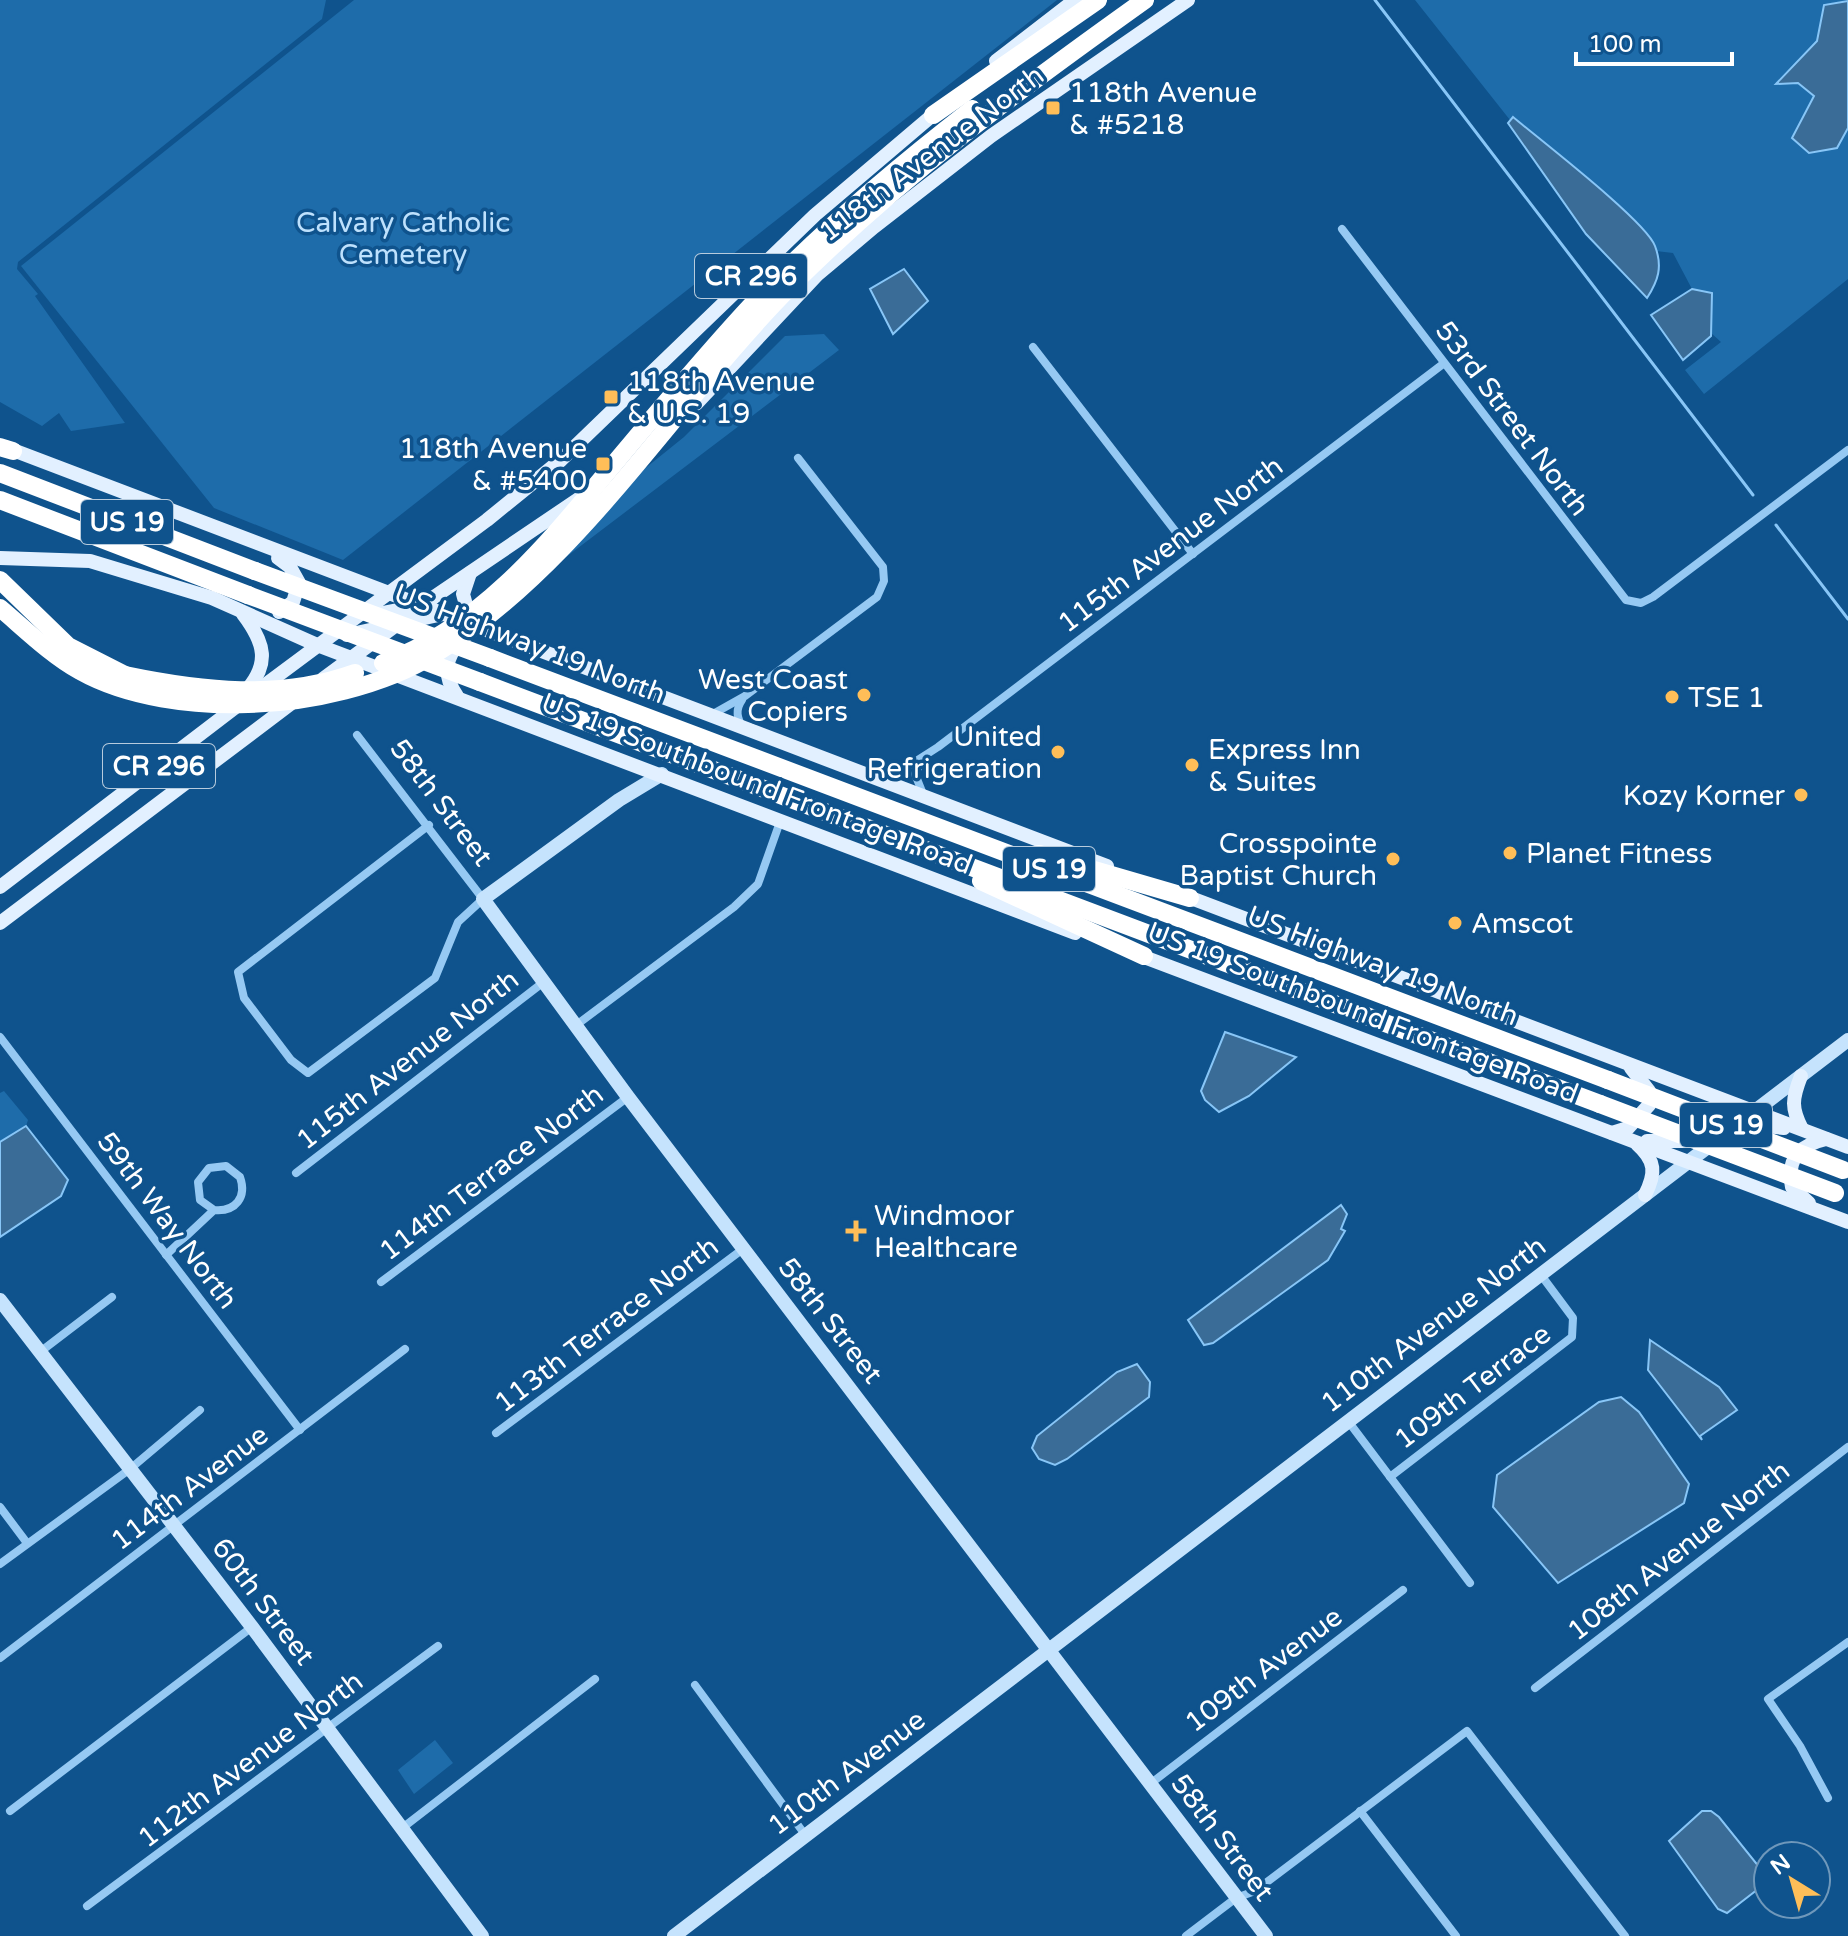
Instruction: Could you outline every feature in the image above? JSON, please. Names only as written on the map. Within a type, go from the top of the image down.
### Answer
[{"type":"highway","points":[[933,115],[1098,0]]},
{"type":"highway","points":[[0,580],[60,639],[84,657],[125,675],[194,690],[277,691],[336,680],[397,658],[453,627],[507,583],[548,543],[747,310],[824,233],[926,145],[1124,0]]},
{"type":"highway","points":[[0,608],[83,673],[172,700],[228,705],[283,704],[331,694],[432,656],[491,614],[542,570],[722,359],[842,236],[923,164],[1008,97],[1145,0]]},
{"type":"highway","name":"US Highway 19 North","points":[[0,473],[1846,1171]]},
{"type":"highway","name":"US Highway 19 North","points":[[0,500],[244,603],[480,682],[1841,1196]]},
{"type":"highway","points":[[944,829],[1190,898]]},
{"type":"highway","points":[[878,831],[1144,956]]},
{"type":"main road","name":"118th Avenue North","points":[[386,594],[561,460],[796,232],[1075,0]]},
{"type":"main road","name":"118th Avenue North","points":[[423,605],[573,503],[662,435],[707,393],[817,275],[883,219],[991,136],[1188,0]]},
{"type":"main road","points":[[4,448],[1848,1147]]},
{"type":"main road","points":[[212,598],[280,612],[293,602],[299,583],[290,567],[266,549]]},
{"type":"main road","name":"US 19 Southbound Frontage Road","points":[[0,558],[90,561],[212,598],[244,603],[283,630],[317,645],[1848,1222]]},
{"type":"main road","points":[[333,573],[346,586],[365,619],[352,657]]},
{"type":"main road","points":[[470,573],[463,594],[473,627]]},
{"type":"main road","points":[[386,594],[388,656],[402,675]]},
{"type":"main road","name":"CR 296","points":[[0,887],[317,645],[350,621],[365,619],[386,594]]},
{"type":"main road","points":[[218,721],[253,683],[264,665],[263,646],[244,603]]},
{"type":"main road","name":"CR 296","points":[[0,923],[133,826],[352,657],[388,624],[423,605]]},
{"type":"main road","points":[[317,645],[365,619],[388,624],[444,614]]},
{"type":"main road","points":[[283,630],[321,628],[350,621]]},
{"type":"main road","points":[[457,696],[447,680],[451,654],[467,639],[493,635]]},
{"type":"main road","points":[[1612,1133],[1628,1128],[1649,1105],[1649,1091],[1626,1062]]},
{"type":"main road","points":[[1801,1076],[1792,1100],[1792,1110],[1802,1129]]},
{"type":"main road","points":[[1680,1083],[1695,1097],[1762,1189]]},
{"type":"main road","points":[[1634,1141],[1694,1141],[1766,1126],[1802,1129]]},
{"type":"main road","points":[[1824,1213],[1801,1197],[1790,1178],[1794,1159],[1806,1144],[1826,1139]]},
{"type":"main road","points":[[1634,1141],[1653,1164],[1653,1178],[1645,1195]]},
{"type":"street","name":"53rd Street North","points":[[1342,229],[1626,600],[1641,603],[1662,591],[1848,450]]},
{"type":"street","points":[[1033,347],[1193,554]]},
{"type":"street","name":"115th Avenue North","points":[[885,781],[923,758],[1443,364]]},
{"type":"street","points":[[709,716],[745,696],[877,597],[884,581],[883,567],[798,458]]},
{"type":"street","points":[[744,729],[737,707],[745,696]]},
{"type":"street","name":"58th Street","points":[[357,735],[429,825],[628,1097],[1266,1936]]},
{"type":"street","points":[[923,758],[915,774],[923,795]]},
{"type":"street","points":[[619,800],[629,788],[631,778],[623,759]]},
{"type":"street","points":[[429,825],[238,972],[244,998],[291,1060],[308,1073],[435,978],[458,922],[483,899],[619,800],[662,774]]},
{"type":"street","points":[[575,1026],[722,916],[758,884],[781,818]]},
{"type":"street","name":"115th Avenue North","points":[[296,1173],[545,981]]},
{"type":"street","name":"59th Way North","points":[[0,1037],[300,1430]]},
{"type":"street","name":"110th Avenue North","points":[[1050,1651],[1848,1040]]},
{"type":"street","name":"114th Terrace North","points":[[381,1282],[628,1097]]},
{"type":"street","points":[[166,1255],[214,1210],[232,1208],[243,1194],[240,1177],[226,1166],[209,1168],[198,1182],[200,1200],[214,1210]]},
{"type":"street","name":"113th Terrace North","points":[[496,1433],[743,1249]]},
{"type":"street","name":"109th Terrace","points":[[1390,1477],[1572,1337],[1575,1327],[1573,1318],[1541,1275]]},
{"type":"street","points":[[39,1353],[112,1297]]},
{"type":"street","name":"60th Street","points":[[0,1300],[252,1627],[482,1936]]},
{"type":"street","name":"114th Avenue","points":[[0,1658],[405,1349]]},
{"type":"street","points":[[0,1564],[130,1469],[200,1410]]},
{"type":"street","points":[[1348,1421],[1470,1583]]},
{"type":"street","name":"108th Avenue North","points":[[1535,1688],[1848,1447]]},
{"type":"street","points":[[0,1507],[27,1543]]},
{"type":"street","name":"109th Avenue","points":[[1150,1784],[1403,1590]]},
{"type":"street","points":[[10,1811],[252,1627]]},
{"type":"street","points":[[1828,1798],[1800,1746],[1768,1699],[1845,1644],[1848,1657]]},
{"type":"street","name":"112th Avenue North","points":[[87,1906],[438,1646]]},
{"type":"street","name":"110th Avenue","points":[[674,1936],[1050,1651]]},
{"type":"street","points":[[401,1829],[595,1679]]},
{"type":"street","points":[[695,1685],[806,1836]]},
{"type":"street","points":[[1186,1936],[1236,1898],[1255,1891],[1467,1731],[1625,1936]]},
{"type":"street","points":[[1360,1811],[1456,1936]]},
{"type":"green space","points":[[0,0],[326,0],[322,19],[18,262],[17,269],[38,294],[35,296],[125,423],[71,431],[59,413],[42,426],[0,402]]},
{"type":"green space","name":"Calvary Catholic Cemetery","points":[[354,0],[1057,0],[343,560],[214,508],[21,266]]},
{"type":"green space","points":[[1415,0],[1848,0],[1824,5],[1817,41],[1777,83],[1798,83],[1814,96],[1792,138],[1837,148],[1848,128],[1848,279],[1704,394],[1685,370],[1721,342],[1711,333],[1712,293],[1692,289],[1673,253],[1656,251],[1635,221],[1615,202],[1513,117],[1510,120]]},
{"type":"green space","points":[[824,334],[839,350],[512,598],[591,512],[684,437],[785,336]]},
{"type":"green space","points":[[4,1091],[28,1120],[26,1126],[0,1142],[0,1093]]},
{"type":"green space","points":[[435,1740],[453,1763],[414,1794],[398,1770]]},
{"type":"shaded area","points":[[1848,1],[1848,128],[1837,148],[1809,153],[1792,138],[1814,96],[1798,83],[1776,84],[1817,41],[1824,5]]},
{"type":"shaded area","points":[[1513,117],[1613,200],[1647,234],[1655,246],[1659,267],[1647,298],[1586,234],[1508,123]]},
{"type":"shaded area","points":[[904,269],[928,301],[893,334],[870,289]]},
{"type":"shaded area","points":[[1692,289],[1712,293],[1711,336],[1683,360],[1651,315]]},
{"type":"shaded area","points":[[1225,1032],[1296,1057],[1249,1096],[1219,1112],[1205,1100],[1201,1091]]},
{"type":"shaded area","points":[[26,1126],[68,1180],[61,1196],[0,1237],[0,1142]]},
{"type":"shaded area","points":[[1341,1205],[1347,1214],[1341,1229],[1345,1231],[1328,1260],[1213,1343],[1204,1345],[1188,1320]]},
{"type":"shaded area","points":[[1650,1340],[1719,1387],[1737,1410],[1700,1436],[1702,1440],[1648,1370]]},
{"type":"shaded area","points":[[1137,1364],[1150,1382],[1149,1397],[1067,1459],[1055,1465],[1039,1459],[1032,1448],[1037,1436],[1117,1372]]},
{"type":"shaded area","points":[[1621,1397],[1639,1412],[1689,1484],[1684,1503],[1558,1583],[1493,1507],[1497,1475],[1599,1402]]},
{"type":"shaded area","points":[[1702,1811],[1711,1811],[1752,1858],[1752,1894],[1727,1913],[1718,1909],[1669,1841]]},
{"type":"waterway","points":[[1375,0],[1753,495]]},
{"type":"waterway","points":[[1776,525],[1848,619]]},
{"type":"place","name":"118th Avenue & #5218","points":[[1053,108]]},
{"type":"place","name":"118th Avenue & U.S. 19","points":[[611,397]]},
{"type":"place","name":"118th Avenue & #5400","points":[[603,464]]},
{"type":"place","name":"West Coast Copiers","points":[[864,695]]},
{"type":"place","name":"TSE 1","points":[[1672,697]]},
{"type":"place","name":"United Refrigeration","points":[[1058,752]]},
{"type":"place","name":"Express Inn & Suites","points":[[1192,765]]},
{"type":"place","name":"Kozy Korner","points":[[1801,795]]},
{"type":"place","name":"Planet Fitness","points":[[1510,853]]},
{"type":"place","name":"Crosspointe Baptist Church","points":[[1393,859]]},
{"type":"place","name":"Amscot","points":[[1455,923]]},
{"type":"place","name":"Windmoor Healthcare","points":[[856,1231]]}]
